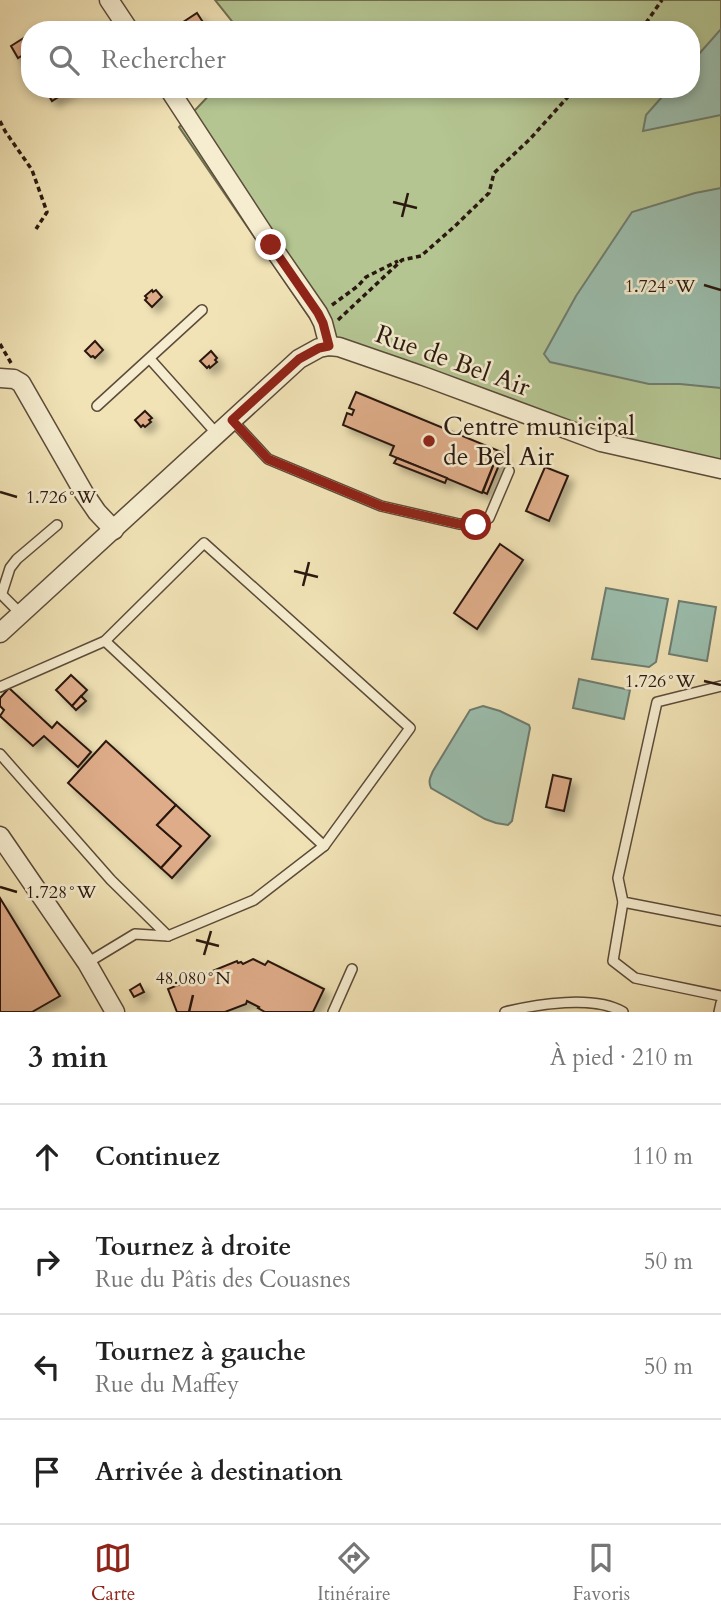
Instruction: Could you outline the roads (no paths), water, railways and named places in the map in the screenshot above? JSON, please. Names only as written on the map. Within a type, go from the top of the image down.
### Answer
[{"type":"street","points":[[109,0],[123,21]]},
{"type":"street","points":[[0,633],[299,359],[319,348],[329,346],[318,313],[175,98]]},
{"type":"street","name":"Rue de Bel Air","points":[[329,346],[349,350],[424,376],[601,442],[721,469]]},
{"type":"street","points":[[0,378],[14,379],[21,383],[84,493],[114,530]]},
{"type":"street","points":[[0,836],[87,963],[115,1012]]},
{"type":"lane","points":[[97,406],[202,310]]},
{"type":"lane","points":[[150,359],[217,435]]},
{"type":"lane","points":[[232,420],[268,459],[381,506],[459,524],[476,525],[489,518],[509,471]]},
{"type":"lane","points":[[21,614],[1,593],[10,568],[57,524]]},
{"type":"lane","points":[[0,687],[105,641],[204,543],[410,728],[324,846],[254,900],[168,936],[135,934],[87,963]]},
{"type":"lane","points":[[105,641],[324,846]]},
{"type":"lane","points":[[721,686],[657,702],[618,878],[623,902],[613,961],[635,978],[721,996]]},
{"type":"lane","points":[[0,754],[111,880],[168,936]]},
{"type":"lane","points":[[623,902],[721,921]]},
{"type":"lane","points":[[333,1012],[352,969]]},
{"type":"lane","points":[[505,1012],[577,1003],[596,1003],[632,1012]]},
{"type":"lane","points":[[719,1012],[721,1003]]},
{"type":"place","name":"Centre municipal de Bel Air","points":[[429,441]]}]
